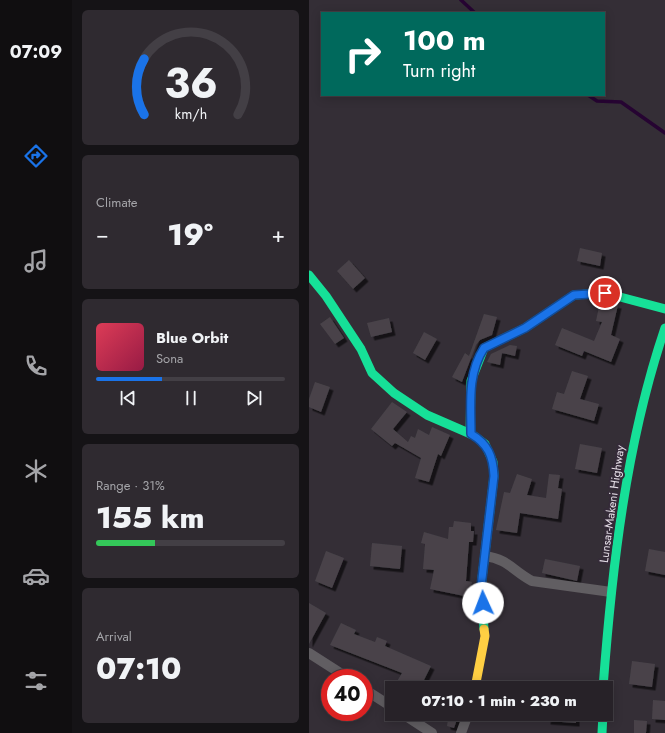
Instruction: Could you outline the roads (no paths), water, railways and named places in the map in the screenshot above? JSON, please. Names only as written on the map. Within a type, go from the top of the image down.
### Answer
[{"type":"street","points":[[309,275],[326,296],[361,349],[372,373],[393,393],[427,415],[471,434],[485,444],[493,462],[494,476],[481,587],[485,636],[476,681]]},
{"type":"street","points":[[471,434],[471,381],[484,348],[525,328],[574,295],[605,293],[665,309]]},
{"type":"street","name":"Lunsar-Makeni Highway","points":[[604,681],[611,592],[633,442],[652,366],[665,328]]},
{"type":"street","points":[[485,556],[502,560],[522,576],[533,581],[611,592]]},
{"type":"street","points":[[309,653],[334,669]]},
{"type":"street","points":[[373,695],[385,702]]},
{"type":"street","points":[[414,721],[432,733]]},
{"type":"street","points":[[461,733],[465,721]]},
{"type":"street","points":[[602,733],[603,721]]},
{"type":"waterway","points":[[461,0],[474,12]]},
{"type":"waterway","points":[[590,96],[597,101],[621,102],[665,133]]}]
